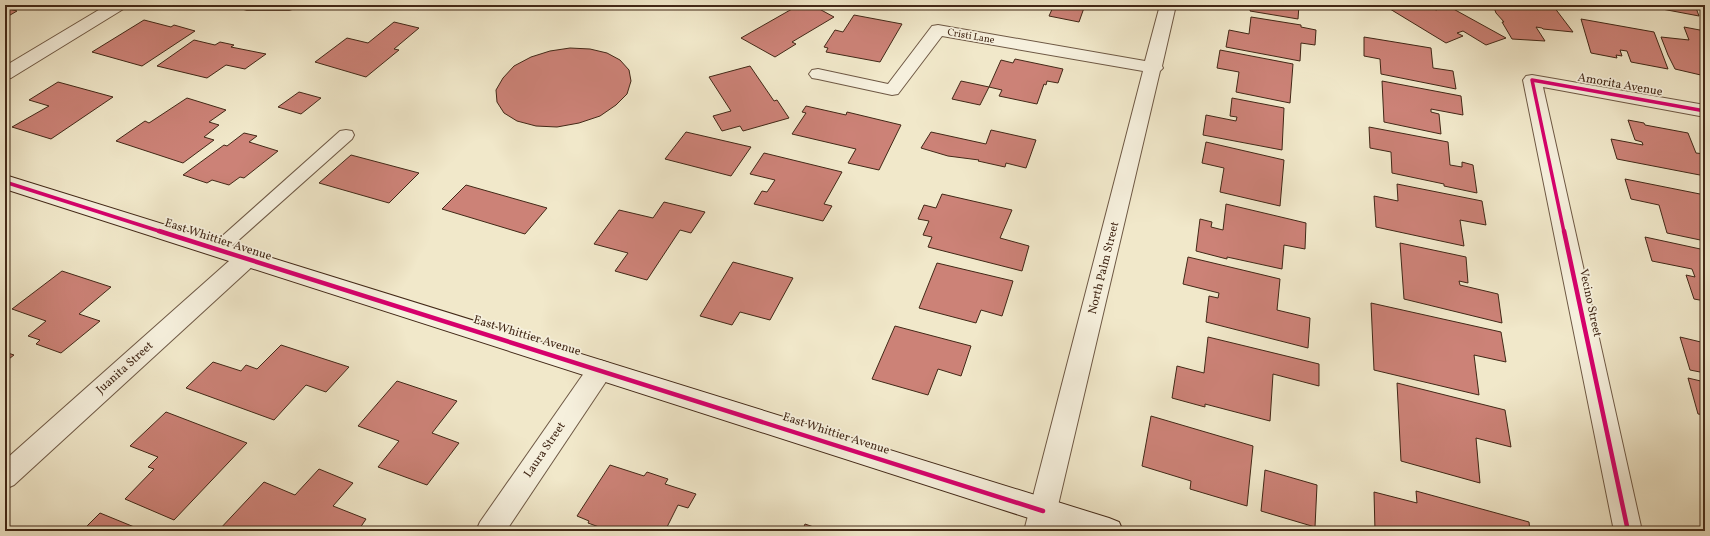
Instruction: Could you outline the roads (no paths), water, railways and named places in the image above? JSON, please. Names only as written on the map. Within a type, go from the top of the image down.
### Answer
[{"type":"street","points":[[5,74],[119,5]]},
{"type":"street","points":[[247,5],[289,5]]},
{"type":"street","name":"North Palm Street","points":[[1040,521],[1154,68],[1168,5]]},
{"type":"street","name":"Cristi Lane","points":[[818,74],[892,90],[938,30],[1154,68]]},
{"type":"street","name":"Amorita Avenue","points":[[1532,80],[1705,110]]},
{"type":"street","name":"Vecino Street","points":[[1532,80],[1628,531]]},
{"type":"street","name":"East Whittier Avenue","points":[[5,182],[600,370],[1040,521],[1109,531]]},
{"type":"street","name":"Juanita Street","points":[[5,477],[246,259]]},
{"type":"street","name":"Laura Street","points":[[490,531],[600,370]]},
{"type":"lane","points":[[217,250],[346,135]]}]
